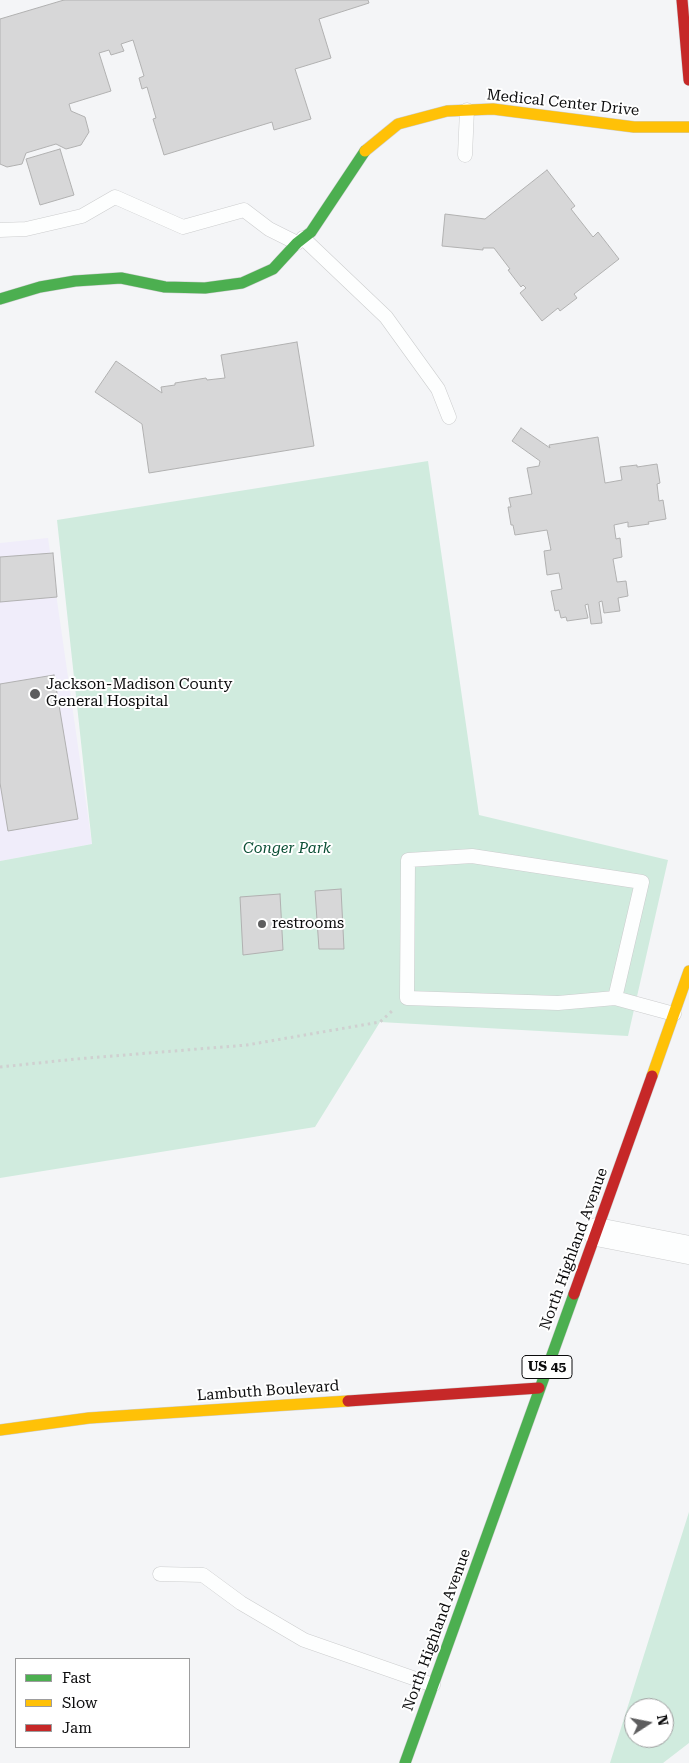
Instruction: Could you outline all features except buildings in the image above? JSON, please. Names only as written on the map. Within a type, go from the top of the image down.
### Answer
[{"type":"street","points":[[685,5],[689,80]]},
{"type":"street","name":"Medical Center Drive","points":[[0,299],[40,287],[75,281],[121,278],[165,287],[205,288],[242,283],[273,269],[300,240],[311,232],[366,150],[398,124],[447,111],[493,109],[634,127],[689,127]]},
{"type":"street","name":"North Highland Avenue","points":[[405,1763],[689,972]]},
{"type":"street","points":[[597,1232],[689,1250]]},
{"type":"street","name":"Lambuth Boulevard","points":[[0,1430],[89,1418],[539,1388]]},
{"type":"lane","points":[[465,155],[467,110]]},
{"type":"lane","points":[[0,230],[26,229],[82,216],[115,197],[183,228],[244,210],[269,229],[300,240],[386,317],[438,389],[449,417]]},
{"type":"lane","points":[[615,998],[642,882],[472,856],[408,860],[407,998],[558,1003],[615,998],[674,1014]]},
{"type":"lane","points":[[160,1574],[203,1576],[242,1603],[304,1640],[433,1685]]},
{"type":"path","points":[[0,1068],[76,1059],[247,1045],[380,1022]]},
{"type":"shaded area","name":"Jackson-Madison County General Hospital","points":[[48,538],[92,844],[0,861],[0,543]]},
{"type":"green space","name":"Conger Park","points":[[428,461],[479,815],[668,860],[628,1036],[380,1022],[315,1127],[0,1178],[0,861],[92,844],[57,520]]},
{"type":"green space","points":[[689,1512],[689,1743],[663,1763],[610,1763],[624,1719],[624,1748],[674,1748],[674,1698],[630,1698]]},
{"type":"traffic: fast","points":[[0,299],[40,287],[75,281],[121,278],[165,287],[205,288],[242,283],[273,269],[297,243],[311,232],[365,151]]},
{"type":"traffic: fast","points":[[405,1763],[574,1294]]},
{"type":"traffic: slow","points":[[365,151],[398,124],[447,111],[493,109],[634,127],[689,127]]},
{"type":"traffic: slow","points":[[652,1076],[689,971]]},
{"type":"traffic: slow","points":[[0,1430],[89,1418],[348,1401]]},
{"type":"traffic: jam","points":[[682,0],[689,80]]},
{"type":"traffic: jam","points":[[574,1294],[652,1076]]},
{"type":"traffic: jam","points":[[348,1401],[539,1388]]},
{"type":"place","name":"Jackson-Madison County General Hospital","points":[[35,694]]},
{"type":"place","name":"restrooms","points":[[262,924]]}]
